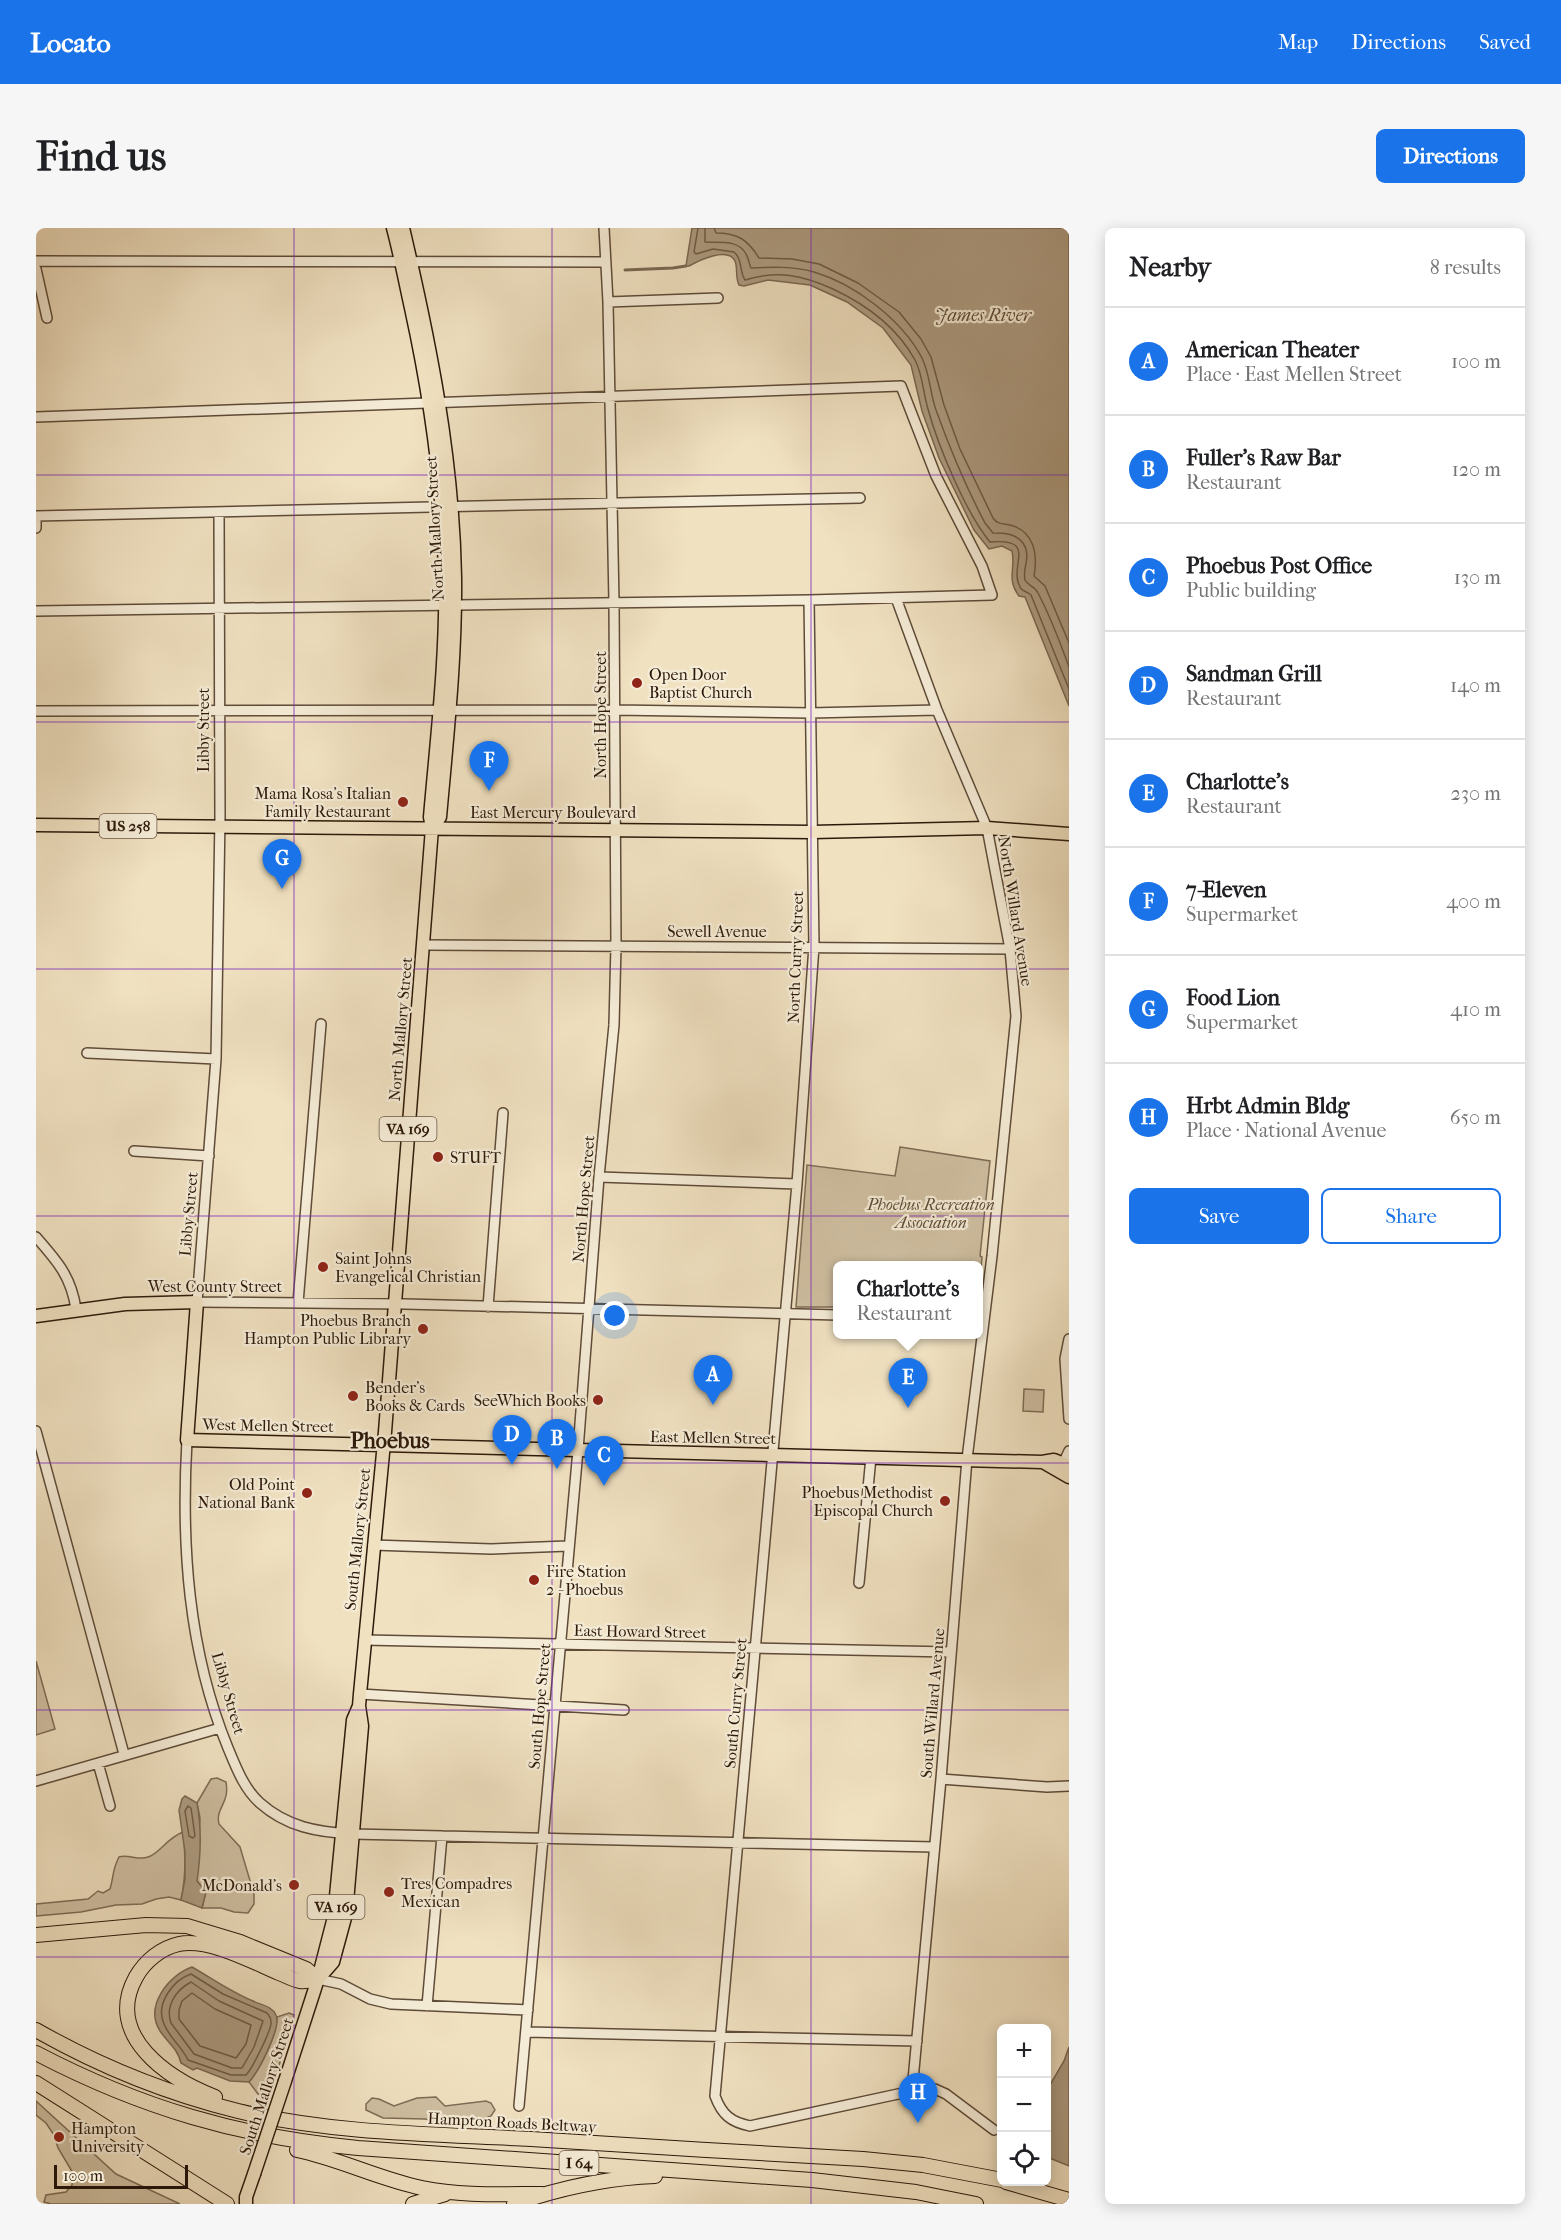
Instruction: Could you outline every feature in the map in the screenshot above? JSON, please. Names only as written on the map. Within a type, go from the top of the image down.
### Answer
[{"type":"highway","points":[[36,1935],[146,1925],[187,1926],[216,1933],[250,1946],[306,1969],[318,1979]]},
{"type":"highway","points":[[318,1979],[300,1981],[203,1944],[174,1945],[157,1954],[135,1978],[129,1995],[130,2024],[139,2044],[154,2061],[171,2076],[199,2091],[237,2103],[339,2120],[382,2130]]},
{"type":"highway","name":"Hampton Roads Beltway","points":[[36,2030],[118,2073],[178,2095],[239,2111],[291,2121],[382,2130],[863,2159],[923,2165],[997,2180]]},
{"type":"highway","name":"I 64","points":[[36,2053],[90,2080],[184,2116],[247,2132],[325,2145],[855,2184],[976,2204]]},
{"type":"highway","points":[[36,2083],[227,2204]]},
{"type":"highway","points":[[184,2116],[216,2132],[327,2156],[418,2187],[451,2192],[542,2194]]},
{"type":"highway","points":[[514,2204],[542,2194],[609,2179],[718,2174]]},
{"type":"highway","points":[[1023,2186],[1069,2200]]},
{"type":"highway","points":[[413,2204],[451,2192]]},
{"type":"highway","points":[[953,2199],[968,2204]]},
{"type":"main road","name":"North Mallory Street","points":[[393,228],[406,262]]},
{"type":"main road","name":"North Mallory Street","points":[[394,1304],[432,828],[440,817],[450,604],[446,507],[435,404],[406,262],[403,228]]},
{"type":"main road","name":"East Mercury Boulevard","points":[[36,825],[812,832],[987,828],[1069,834]]},
{"type":"main road","name":"West County Street","points":[[36,1316],[133,1303],[197,1302]]},
{"type":"main road","name":"Libby Street","points":[[187,1440],[197,1302]]},
{"type":"main road","name":"South Mallory Street","points":[[246,2204],[246,2197],[318,1979],[333,1962],[346,1914],[348,1834],[362,1725],[360,1700],[364,1640],[394,1304]]},
{"type":"main road","name":"West Mellen Street","points":[[187,1440],[383,1444]]},
{"type":"main road","name":"East Mellen Street","points":[[383,1444],[1042,1462],[1048,1459],[1065,1469]]},
{"type":"street","name":"North Hope Street","points":[[589,1309],[614,1025],[616,945],[614,602],[608,302],[604,262],[604,228]]},
{"type":"street","points":[[36,261],[604,262]]},
{"type":"street","points":[[36,269],[47,318]]},
{"type":"street","points":[[608,302],[718,298]]},
{"type":"street","points":[[36,417],[901,386],[932,466],[982,566],[992,595],[809,600],[36,611]]},
{"type":"street","points":[[36,528],[36,516],[611,501],[860,498]]},
{"type":"street","name":"Libby Street","points":[[197,1302],[216,1059],[220,710],[219,513]]},
{"type":"street","name":"North Willard Avenue","points":[[896,598],[937,710],[987,828],[1010,949],[1016,1016],[1005,1145],[983,1310]]},
{"type":"street","name":"North Curry Street","points":[[785,1314],[814,946],[809,600]]},
{"type":"street","points":[[36,711],[615,710],[810,713],[937,710]]},
{"type":"street","name":"Sewell Avenue","points":[[424,945],[1010,949]]},
{"type":"street","points":[[298,1303],[321,1024]]},
{"type":"street","points":[[87,1053],[216,1059]]},
{"type":"street","points":[[488,1306],[503,1113]]},
{"type":"street","points":[[134,1151],[209,1155]]},
{"type":"street","points":[[599,1177],[797,1184]]},
{"type":"street","points":[[36,1237],[65,1272],[72,1288],[76,1309]]},
{"type":"street","name":"West County Street","points":[[197,1302],[394,1304],[833,1315]]},
{"type":"street","name":"South Hope Street","points":[[519,2106],[589,1309]]},
{"type":"street","name":"South Curry Street","points":[[785,1314],[715,2096],[727,2118],[737,2124],[750,2126],[912,2091]]},
{"type":"street","name":"South Willard Avenue","points":[[912,2091],[941,1779],[967,1459],[980,1339]]},
{"type":"street","points":[[1069,1339],[1065,1359],[1069,1419]]},
{"type":"street","points":[[36,1431],[124,1754]]},
{"type":"street","name":"Libby Street","points":[[187,1440],[184,1505],[187,1566],[205,1676],[220,1728],[240,1777],[258,1801],[278,1817],[312,1830],[348,1834],[934,1847]]},
{"type":"street","points":[[1065,1469],[1069,1451]]},
{"type":"street","points":[[859,1582],[871,1456]]},
{"type":"street","points":[[373,1545],[491,1549],[568,1546]]},
{"type":"street","name":"East Howard Street","points":[[364,1640],[951,1652]]},
{"type":"street","points":[[360,1700],[624,1710]]},
{"type":"street","points":[[36,1782],[124,1754],[220,1728]]},
{"type":"street","points":[[98,1763],[110,1806]]},
{"type":"street","points":[[941,1779],[1047,1788],[1069,1786]]},
{"type":"street","points":[[427,2006],[442,1836]]},
{"type":"street","points":[[318,1979],[340,1984],[365,1997],[381,2002],[528,2010]]},
{"type":"street","points":[[527,2032],[916,2042]]},
{"type":"street","points":[[912,2091],[934,2089],[946,2094],[994,2130]]},
{"type":"green space","name":"Phoebus Recreation Association","points":[[900,1147],[990,1161],[980,1256],[982,1261],[833,1261],[833,1307],[796,1307],[807,1165],[895,1176]]},
{"type":"green space","points":[[1024,1389],[1044,1390],[1043,1412],[1023,1411]]},
{"type":"green space","points":[[36,1661],[55,1729],[36,1735]]},
{"type":"green space","points":[[217,1778],[226,1782],[227,1789],[219,1814],[219,1824],[240,1847],[254,1894],[254,1904],[248,1913],[221,1908],[202,1908],[206,1892],[197,1881],[200,1818],[197,1803],[211,1779]]},
{"type":"green space","points":[[183,1832],[185,1866],[181,1900],[169,1897],[142,1904],[116,1905],[81,1912],[36,1916],[36,1904],[88,1899],[98,1891],[103,1893],[110,1889],[119,1857],[148,1857]]},
{"type":"green space","points":[[289,2013],[294,2015],[278,2069],[265,2095],[258,2094],[249,2082],[268,2051],[277,2017]]},
{"type":"green space","points":[[436,2097],[445,2106],[486,2101],[491,2103],[495,2110],[491,2116],[481,2120],[438,2122],[425,2119],[383,2118],[366,2110],[366,2104],[372,2098],[394,2106],[417,2098]]},
{"type":"green space","points":[[36,2101],[116,2174],[180,2204],[51,2204],[44,2202],[46,2195],[66,2192],[72,2185],[73,2173],[58,2148],[54,2135],[46,2123],[36,2115]]},
{"type":"water","name":"James River","points":[[692,228],[1069,228],[1069,706],[1025,597],[1019,596],[1015,590],[1012,579],[1012,551],[1002,546],[989,549],[974,530],[939,458],[922,411],[911,365],[883,328],[847,302],[810,285],[768,280],[744,286],[739,285],[735,261],[726,255],[713,256],[686,266]]},
{"type":"water","points":[[185,1796],[197,1803],[199,1813],[200,1842],[197,1881],[206,1892],[202,1908],[181,1900],[185,1879],[185,1852],[179,1810]]},
{"type":"water","points":[[192,1967],[237,1994],[269,2008],[276,2015],[276,2029],[272,2039],[263,2060],[249,2082],[230,2081],[197,2068],[193,2070],[181,2063],[175,2050],[160,2031],[155,2012],[161,1993],[175,1977]]},
{"type":"water","points":[[1069,2047],[1069,2166],[1051,2159],[1051,2083]]},
{"type":"waterway","points":[[625,270],[686,266]]},
{"type":"place","name":"Open Door Baptist Church","points":[[637,683]]},
{"type":"place","name":"7-Eleven","points":[[489,791]]},
{"type":"place","name":"Mama Rosa's Italian Family Restaurant","points":[[403,802]]},
{"type":"place","name":"Food Lion","points":[[282,889]]},
{"type":"place","name":"STUFT","points":[[438,1157]]},
{"type":"place","name":"Saint Johns Evangelical Christian","points":[[323,1267]]},
{"type":"place","name":"Phoebus Branch Hampton Public Library","points":[[423,1329]]},
{"type":"place","name":"Bender's Books & Cards","points":[[353,1396]]},
{"type":"place","name":"SeeWhich Books","points":[[598,1400]]},
{"type":"place","name":"American Theater","points":[[713,1405]]},
{"type":"place","name":"Charlotte's","points":[[908,1408]]},
{"type":"place","name":"Sandman Grill","points":[[512,1465]]},
{"type":"place","name":"Fuller's Raw Bar","points":[[557,1469]]},
{"type":"place","name":"Phoebus Post Office","points":[[604,1486]]},
{"type":"place","name":"Old Point National Bank","points":[[307,1493]]},
{"type":"place","name":"Phoebus Methodist Episcopal Church","points":[[945,1501]]},
{"type":"place","name":"Fire Station 2 - Phoebus","points":[[534,1580]]},
{"type":"place","name":"McDonald's","points":[[294,1885]]},
{"type":"place","name":"Tres Compadres Mexican","points":[[389,1892]]},
{"type":"place","name":"Hrbt Admin Bldg","points":[[918,2123]]},
{"type":"place","name":"Hampton University","points":[[59,2137]]},
{"type":"district","name":"Phoebus","points":[[390,1440]]}]
